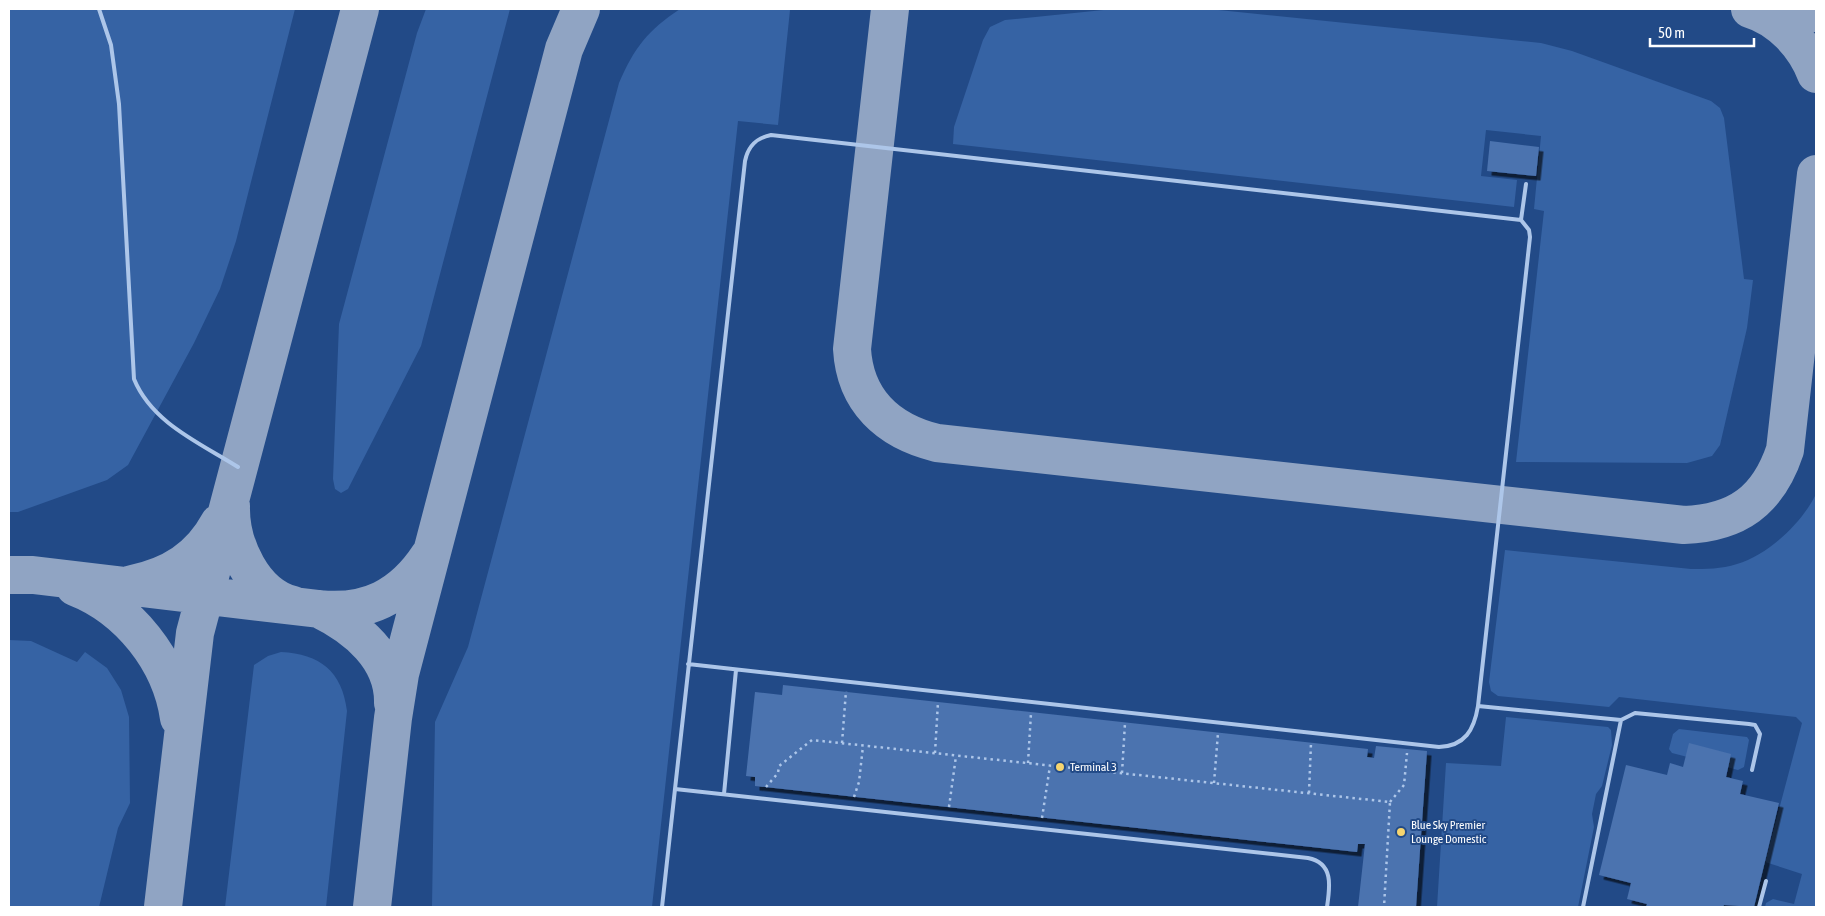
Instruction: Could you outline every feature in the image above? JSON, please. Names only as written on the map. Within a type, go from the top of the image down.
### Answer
[{"type":"lane","points":[[98,9],[111,45],[118,104],[134,379],[140,393],[163,420],[238,467]]},
{"type":"lane","points":[[662,907],[745,161],[747,151],[762,136],[771,135],[810,139],[1522,220]]},
{"type":"lane","points":[[688,664],[1450,747],[1467,737],[1473,728],[1478,706],[1530,237],[1529,230],[1522,220],[1526,184]]},
{"type":"lane","points":[[724,794],[736,670]]},
{"type":"lane","points":[[1478,706],[1621,720],[1635,713],[1755,726],[1760,734],[1752,770]]},
{"type":"lane","points":[[1583,907],[1621,720]]},
{"type":"lane","points":[[675,789],[1308,858],[1322,864],[1330,877],[1327,907]]},
{"type":"lane","points":[[1758,907],[1766,881]]},
{"type":"path","points":[[842,744],[846,692]]},
{"type":"path","points":[[935,753],[938,702]]},
{"type":"path","points":[[1028,763],[1031,712]]},
{"type":"path","points":[[1122,773],[1125,723]]},
{"type":"path","points":[[1214,783],[1218,733]]},
{"type":"path","points":[[766,787],[778,773],[779,766],[812,740],[1390,802]]},
{"type":"path","points":[[1309,793],[1311,743]]},
{"type":"path","points":[[854,797],[859,782],[863,746]]},
{"type":"path","points":[[1384,907],[1390,802],[1404,785],[1408,749]]},
{"type":"path","points":[[949,807],[956,756]]},
{"type":"path","points":[[1042,818],[1050,766]]},
{"type":"shaded area","points":[[9,9],[295,9],[236,241],[220,289],[194,343],[128,465],[107,480],[18,512],[9,512]]},
{"type":"shaded area","points":[[426,9],[510,9],[421,346],[348,489],[341,493],[335,489],[333,479],[339,324],[417,33]]},
{"type":"shaded area","points":[[680,9],[790,10],[778,125],[738,121],[652,907],[432,907],[435,722],[468,647],[619,83],[630,60],[643,41],[659,24]]},
{"type":"shaded area","points":[[1113,9],[1209,9],[1541,43],[1572,51],[1711,101],[1720,108],[1724,118],[1744,279],[1753,280],[1747,328],[1720,445],[1712,456],[1687,463],[1516,462],[1544,211],[1534,209],[1541,136],[1486,130],[1481,176],[1517,180],[1514,207],[953,144],[954,127],[983,40],[990,27],[1005,20]]},
{"type":"shaded area","points":[[1816,494],[1816,907],[1765,907],[1766,903],[1773,899],[1794,904],[1802,874],[1765,862],[1802,723],[1796,717],[1619,697],[1609,707],[1498,696],[1491,691],[1489,682],[1505,550],[1691,569],[1725,567],[1749,560],[1772,546],[1793,527]]},
{"type":"shaded area","points":[[9,640],[31,641],[77,662],[85,652],[107,668],[121,690],[129,717],[130,803],[118,828],[99,907],[9,907]]},
{"type":"shaded area","points":[[281,652],[307,656],[327,667],[340,685],[347,711],[326,907],[225,907],[254,665],[268,656]]},
{"type":"shaded area","points":[[1506,717],[1608,727],[1611,730],[1612,745],[1602,786],[1596,794],[1592,814],[1594,827],[1578,907],[1437,907],[1446,763],[1501,766]]},
{"type":"shaded area","points":[[1679,729],[1747,737],[1749,740],[1744,767],[1738,770],[1672,753],[1669,749],[1673,734]]},
{"type":"building","points":[[1490,141],[1539,147],[1536,176],[1487,171]]},
{"type":"building","name":"Terminal 3","points":[[783,685],[1368,749],[1367,757],[1374,758],[1376,746],[1427,751],[1416,907],[1358,907],[1365,844],[1358,844],[1357,852],[755,786],[755,777],[746,776],[755,692],[782,695]]},
{"type":"building","points":[[1689,743],[1731,754],[1726,777],[1743,781],[1740,794],[1779,803],[1754,907],[1724,905],[1723,907],[1646,907],[1647,904],[1627,899],[1631,883],[1599,875],[1626,765],[1667,775],[1670,763],[1683,767]]},
{"type":"taxiway","points":[[163,907],[195,633],[360,9]]},
{"type":"taxiway","points":[[372,907],[393,718],[400,674],[564,49],[581,9]]},
{"type":"taxiway","points":[[890,9],[852,349],[860,384],[867,398],[877,411],[903,431],[937,443],[1684,525],[1720,520],[1735,514],[1760,496],[1770,483],[1785,450],[1816,174]]},
{"type":"taxiway","points":[[1750,9],[1771,19],[1790,34],[1805,53],[1816,74]]},
{"type":"taxiway","points":[[1780,9],[1816,13]]},
{"type":"taxiway","points":[[231,506],[235,536],[247,566],[266,591],[293,605]]},
{"type":"taxiway","points":[[132,584],[159,576],[183,564],[203,546],[219,523]]},
{"type":"taxiway","points":[[9,575],[33,575],[336,610],[353,609],[382,600],[407,582],[429,556]]},
{"type":"taxiway","points":[[75,587],[95,596],[113,608],[144,639],[157,657],[167,676],[179,718]]},
{"type":"taxiway","points":[[319,609],[333,616],[359,635],[380,658],[392,687],[393,703]]},
{"type":"place","name":"Terminal 3","points":[[1060,767]]},
{"type":"place","name":"Blue Sky Premier Lounge Domestic","points":[[1401,832]]}]
